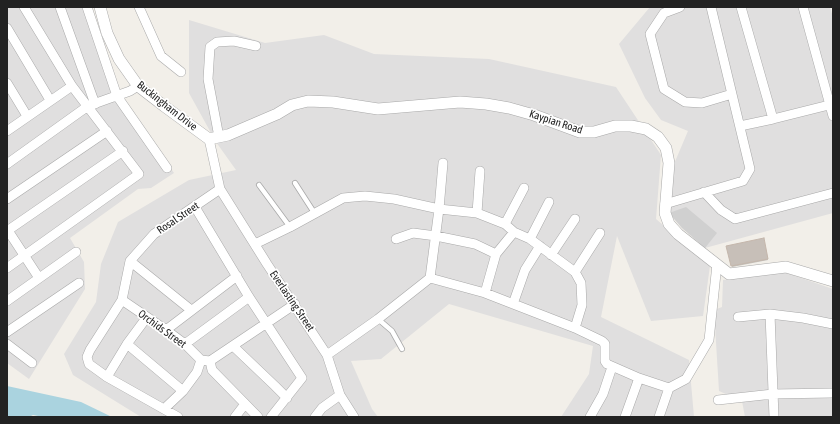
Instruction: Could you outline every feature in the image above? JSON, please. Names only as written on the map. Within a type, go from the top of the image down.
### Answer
[{"type":"street","points":[[7,268],[139,174],[107,131],[91,105],[72,86],[24,7]]},
{"type":"street","points":[[60,7],[91,105]]},
{"type":"street","points":[[87,7],[117,96],[167,168]]},
{"type":"street","name":"Buckingham Drive","points":[[100,7],[106,33],[119,59],[138,86],[164,106],[214,138]]},
{"type":"street","points":[[138,7],[161,56],[181,72]]},
{"type":"street","points":[[680,7],[664,12],[650,34],[664,89],[685,102],[702,103],[732,94]]},
{"type":"street","points":[[665,204],[743,181],[750,169],[711,7]]},
{"type":"street","points":[[741,7],[773,119]]},
{"type":"street","points":[[803,7],[831,104],[833,116]]},
{"type":"street","points":[[7,28],[50,100]]},
{"type":"street","points":[[220,189],[208,79],[210,47],[217,42],[234,41],[256,46]]},
{"type":"street","points":[[7,83],[27,116]]},
{"type":"street","points":[[7,131],[72,86]]},
{"type":"street","points":[[7,164],[91,105],[130,91],[138,86]]},
{"type":"street","name":"Kaypian Road","points":[[214,138],[228,135],[277,114],[292,105],[308,101],[333,102],[378,109],[460,102],[486,104],[534,114],[580,132],[594,132],[615,126],[631,126],[646,129],[658,137],[666,148],[669,163],[665,213],[669,224],[678,234],[729,274],[786,267],[833,281]]},
{"type":"street","points":[[740,126],[831,104]]},
{"type":"street","points":[[7,199],[107,131]]},
{"type":"street","points":[[39,278],[7,231],[123,151]]},
{"type":"street","points":[[327,355],[378,319],[430,278],[436,236],[443,163]]},
{"type":"street","points":[[477,213],[480,171]]},
{"type":"street","points":[[505,224],[524,188]]},
{"type":"street","name":"Rosal Street","points":[[130,261],[154,234],[220,189]]},
{"type":"street","name":"Everlasting Street","points":[[220,189],[327,355],[340,395],[354,417]]},
{"type":"street","points":[[704,192],[722,210],[734,219],[833,193]]},
{"type":"street","points":[[255,244],[344,198],[365,196],[394,199],[439,209],[477,213],[505,224],[514,232],[530,239],[575,272],[581,283],[582,305],[575,328]]},
{"type":"street","points":[[530,239],[549,202]]},
{"type":"street","points":[[195,207],[249,297],[302,378],[271,417]]},
{"type":"street","points":[[552,255],[574,219]]},
{"type":"street","points":[[485,293],[496,254],[514,232]]},
{"type":"street","points":[[396,239],[413,233],[436,236],[475,244],[496,254]]},
{"type":"street","points":[[575,272],[600,233]]},
{"type":"street","points":[[512,304],[525,270],[540,246]]},
{"type":"street","points":[[7,301],[76,252]]},
{"type":"street","points":[[178,417],[107,377],[89,364],[87,358],[90,350],[122,300],[130,261],[191,310]]},
{"type":"street","points":[[659,417],[669,388],[686,379],[709,340],[717,264]]},
{"type":"street","points":[[166,330],[237,276]]},
{"type":"street","points":[[430,278],[485,293],[575,328],[602,341],[605,344],[605,360],[607,364],[639,378],[669,388]]},
{"type":"street","points":[[7,332],[79,283]]},
{"type":"street","points":[[185,344],[249,297]]},
{"type":"street","name":"Orchids Street","points":[[122,300],[206,360],[212,370],[258,417]]},
{"type":"street","points":[[164,409],[183,391],[206,360],[233,346],[295,304]]},
{"type":"street","points":[[770,314],[774,417]]},
{"type":"street","points":[[738,317],[770,314],[803,318],[833,324]]},
{"type":"street","points":[[107,377],[147,317]]},
{"type":"street","points":[[7,344],[32,363]]},
{"type":"street","points":[[128,344],[183,391]]},
{"type":"street","points":[[233,346],[287,398]]},
{"type":"street","points":[[590,417],[603,394],[612,367]]},
{"type":"street","points":[[625,417],[639,378]]},
{"type":"street","points":[[718,400],[773,394],[833,393]]},
{"type":"street","points":[[315,417],[322,408],[340,395]]},
{"type":"street","points":[[235,417],[246,404]]},
{"type":"lane","points":[[295,183],[315,214]]},
{"type":"lane","points":[[259,185],[290,227]]},
{"type":"lane","points":[[378,319],[392,331],[402,349]]},
{"type":"shaded area","points":[[7,7],[91,7],[119,90],[132,114],[174,173],[151,188],[138,189],[70,238],[84,262],[85,289],[29,379],[7,363]]},
{"type":"shaded area","points":[[650,7],[830,7],[833,17],[833,213],[705,248],[682,228],[669,213],[674,164],[688,131],[661,120],[645,98],[619,44]]},
{"type":"shaded area","points":[[189,20],[265,43],[324,35],[374,54],[489,59],[616,87],[661,155],[656,219],[710,266],[703,316],[651,321],[617,236],[601,317],[689,360],[694,417],[561,417],[589,374],[593,346],[449,304],[381,359],[351,361],[372,409],[378,417],[141,417],[73,375],[64,354],[96,302],[101,264],[118,222],[189,180],[236,170],[216,142],[189,93]]},
{"type":"shaded area","points":[[686,207],[717,233],[705,248],[682,228],[669,213]]},
{"type":"shaded area","points":[[784,272],[833,289],[833,417],[745,417],[742,401],[719,391],[714,310],[722,307],[723,280]]},
{"type":"water","points":[[7,386],[81,402],[112,417],[43,417],[33,415],[29,417],[7,417]]},
{"type":"building","points":[[764,238],[768,259],[731,266],[726,246]]}]
